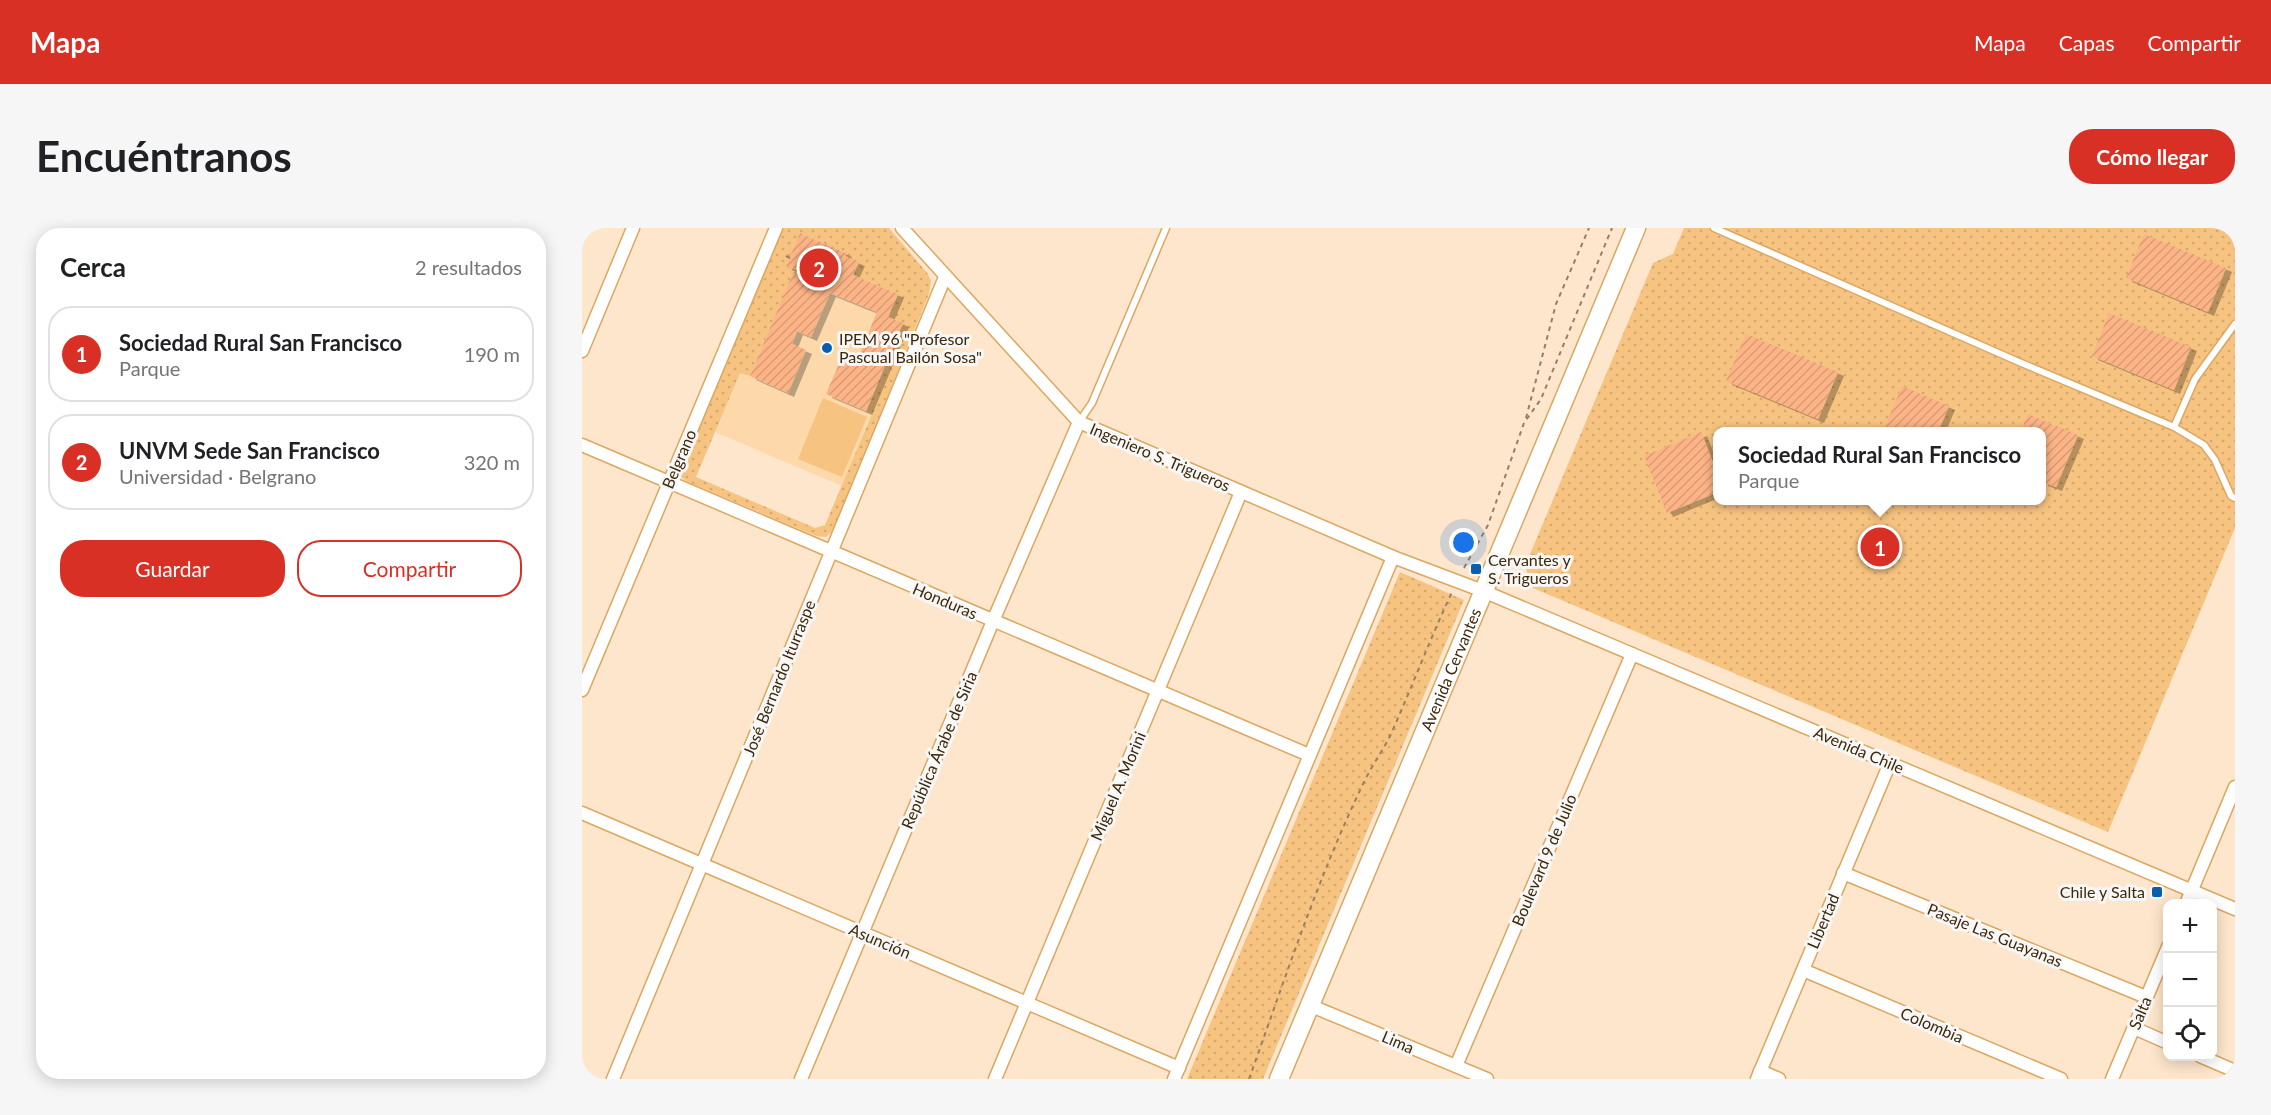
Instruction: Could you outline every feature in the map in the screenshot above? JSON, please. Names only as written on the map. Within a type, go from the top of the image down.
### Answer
[{"type":"main road","name":"Avenida Cervantes","points":[[1279,1079],[1636,228]]},
{"type":"street","points":[[582,351],[633,228]]},
{"type":"street","name":"Belgrano","points":[[582,690],[776,228]]},
{"type":"street","name":"Ingeniero S. Trigueros","points":[[902,228],[1079,422],[1393,557],[1483,591]]},
{"type":"street","name":"José Bernardo Iturraspe","points":[[613,1079],[945,277]]},
{"type":"street","name":"República Árabe de Siria","points":[[801,1079],[1079,422]]},
{"type":"street","name":"Honduras","points":[[582,445],[1308,755]]},
{"type":"street","name":"Miguel A. Morini","points":[[995,1079],[1241,492]]},
{"type":"street","points":[[1177,1073],[1308,755],[1393,557]]},
{"type":"street","name":"Avenida Chile","points":[[1483,591],[2235,909]]},
{"type":"street","name":"Boulevard 9 de Julio","points":[[1456,1066],[1632,654]]},
{"type":"street","name":"Libertad","points":[[1759,1075],[1890,763]]},
{"type":"street","points":[[2188,899],[2235,787]]},
{"type":"street","name":"Asunción","points":[[582,813],[1028,1002],[1177,1073]]},
{"type":"street","name":"Pasaje Las Guayanas","points":[[1843,873],[2146,997]]},
{"type":"street","name":"Salta","points":[[2112,1079],[2165,953]]},
{"type":"street","name":"Colombia","points":[[1803,970],[2061,1079]]},
{"type":"street","name":"Lima","points":[[1309,1005],[1486,1079]]},
{"type":"street","points":[[2133,1028],[2163,1041]]},
{"type":"street","points":[[2212,1061],[2235,1071]]},
{"type":"street","points":[[1759,1075],[1779,1079]]},
{"type":"lane","points":[[1079,422],[1092,403],[1166,228]]},
{"type":"lane","points":[[1714,228],[2019,362],[2174,427],[2204,445],[2216,460],[2231,496],[2235,498]]},
{"type":"lane","points":[[2174,427],[2195,379],[2235,324]]},
{"type":"path","points":[[1250,1079],[1310,910],[1349,818],[1365,781],[1390,736],[1424,652],[1457,582],[1488,525],[1524,423],[1556,304],[1589,228]]},
{"type":"path","points":[[1524,423],[1541,399],[1612,228]]},
{"type":"shaded area","points":[[783,228],[889,228],[928,274],[931,281],[929,294],[834,530],[826,537],[816,536],[686,481],[680,473]],"holes":[[[800,233],[846,253],[845,256],[858,263],[853,275],[898,294],[888,317],[902,323],[866,411],[872,414],[825,525],[815,528],[696,477],[740,373],[750,376],[793,274],[805,278],[807,274],[787,266]]]},
{"type":"shaded area","points":[[1684,228],[2235,228],[2235,528],[2108,832],[1533,588],[1525,566],[1653,263],[1673,254]]},
{"type":"shaded area","name":"IPEM 96 \"Profesor Pascual Bailón Sosa\"","points":[[859,262],[853,276],[898,294],[903,323],[866,411],[872,413],[842,486],[715,432],[740,372],[750,376],[793,273],[805,278],[807,274],[833,285]]},
{"type":"shaded area","points":[[823,398],[867,417],[842,477],[798,459]]},
{"type":"shaded area","points":[[1400,572],[1464,600],[1263,1079],[1187,1079]]},
{"type":"building","points":[[800,233],[846,253],[845,256],[859,262],[853,275],[898,294],[888,317],[903,323],[866,411],[826,394],[845,350],[859,356],[877,312],[830,293],[811,337],[797,331],[792,344],[806,350],[788,393],[750,376],[793,273],[805,278],[807,274],[786,266]]},
{"type":"building","points":[[2144,234],[2226,268],[2208,312],[2126,278]]},
{"type":"building","points":[[2109,313],[2191,347],[2174,390],[2092,356]]},
{"type":"building","points":[[1746,334],[1838,372],[1818,419],[1726,381]]},
{"type":"building","points":[[1902,386],[1949,406],[1940,427],[1885,427]]},
{"type":"building","points":[[2028,414],[2078,435],[2056,487],[2046,483],[2046,427],[2023,427]]},
{"type":"building","points":[[1701,432],[1713,462],[1713,494],[1667,513],[1644,456]]},
{"type":"place","name":"UNVM Sede San Francisco","points":[[819,268]]},
{"type":"place","name":"IPEM 96 \"Profesor Pascual Bailón Sosa\"","points":[[827,348]]},
{"type":"place","name":"Sociedad Rural San Francisco","points":[[1880,547]]},
{"type":"place","name":"Cervantes y S. Trigueros","points":[[1476,569]]},
{"type":"place","name":"Chile y Salta","points":[[2157,892]]}]
